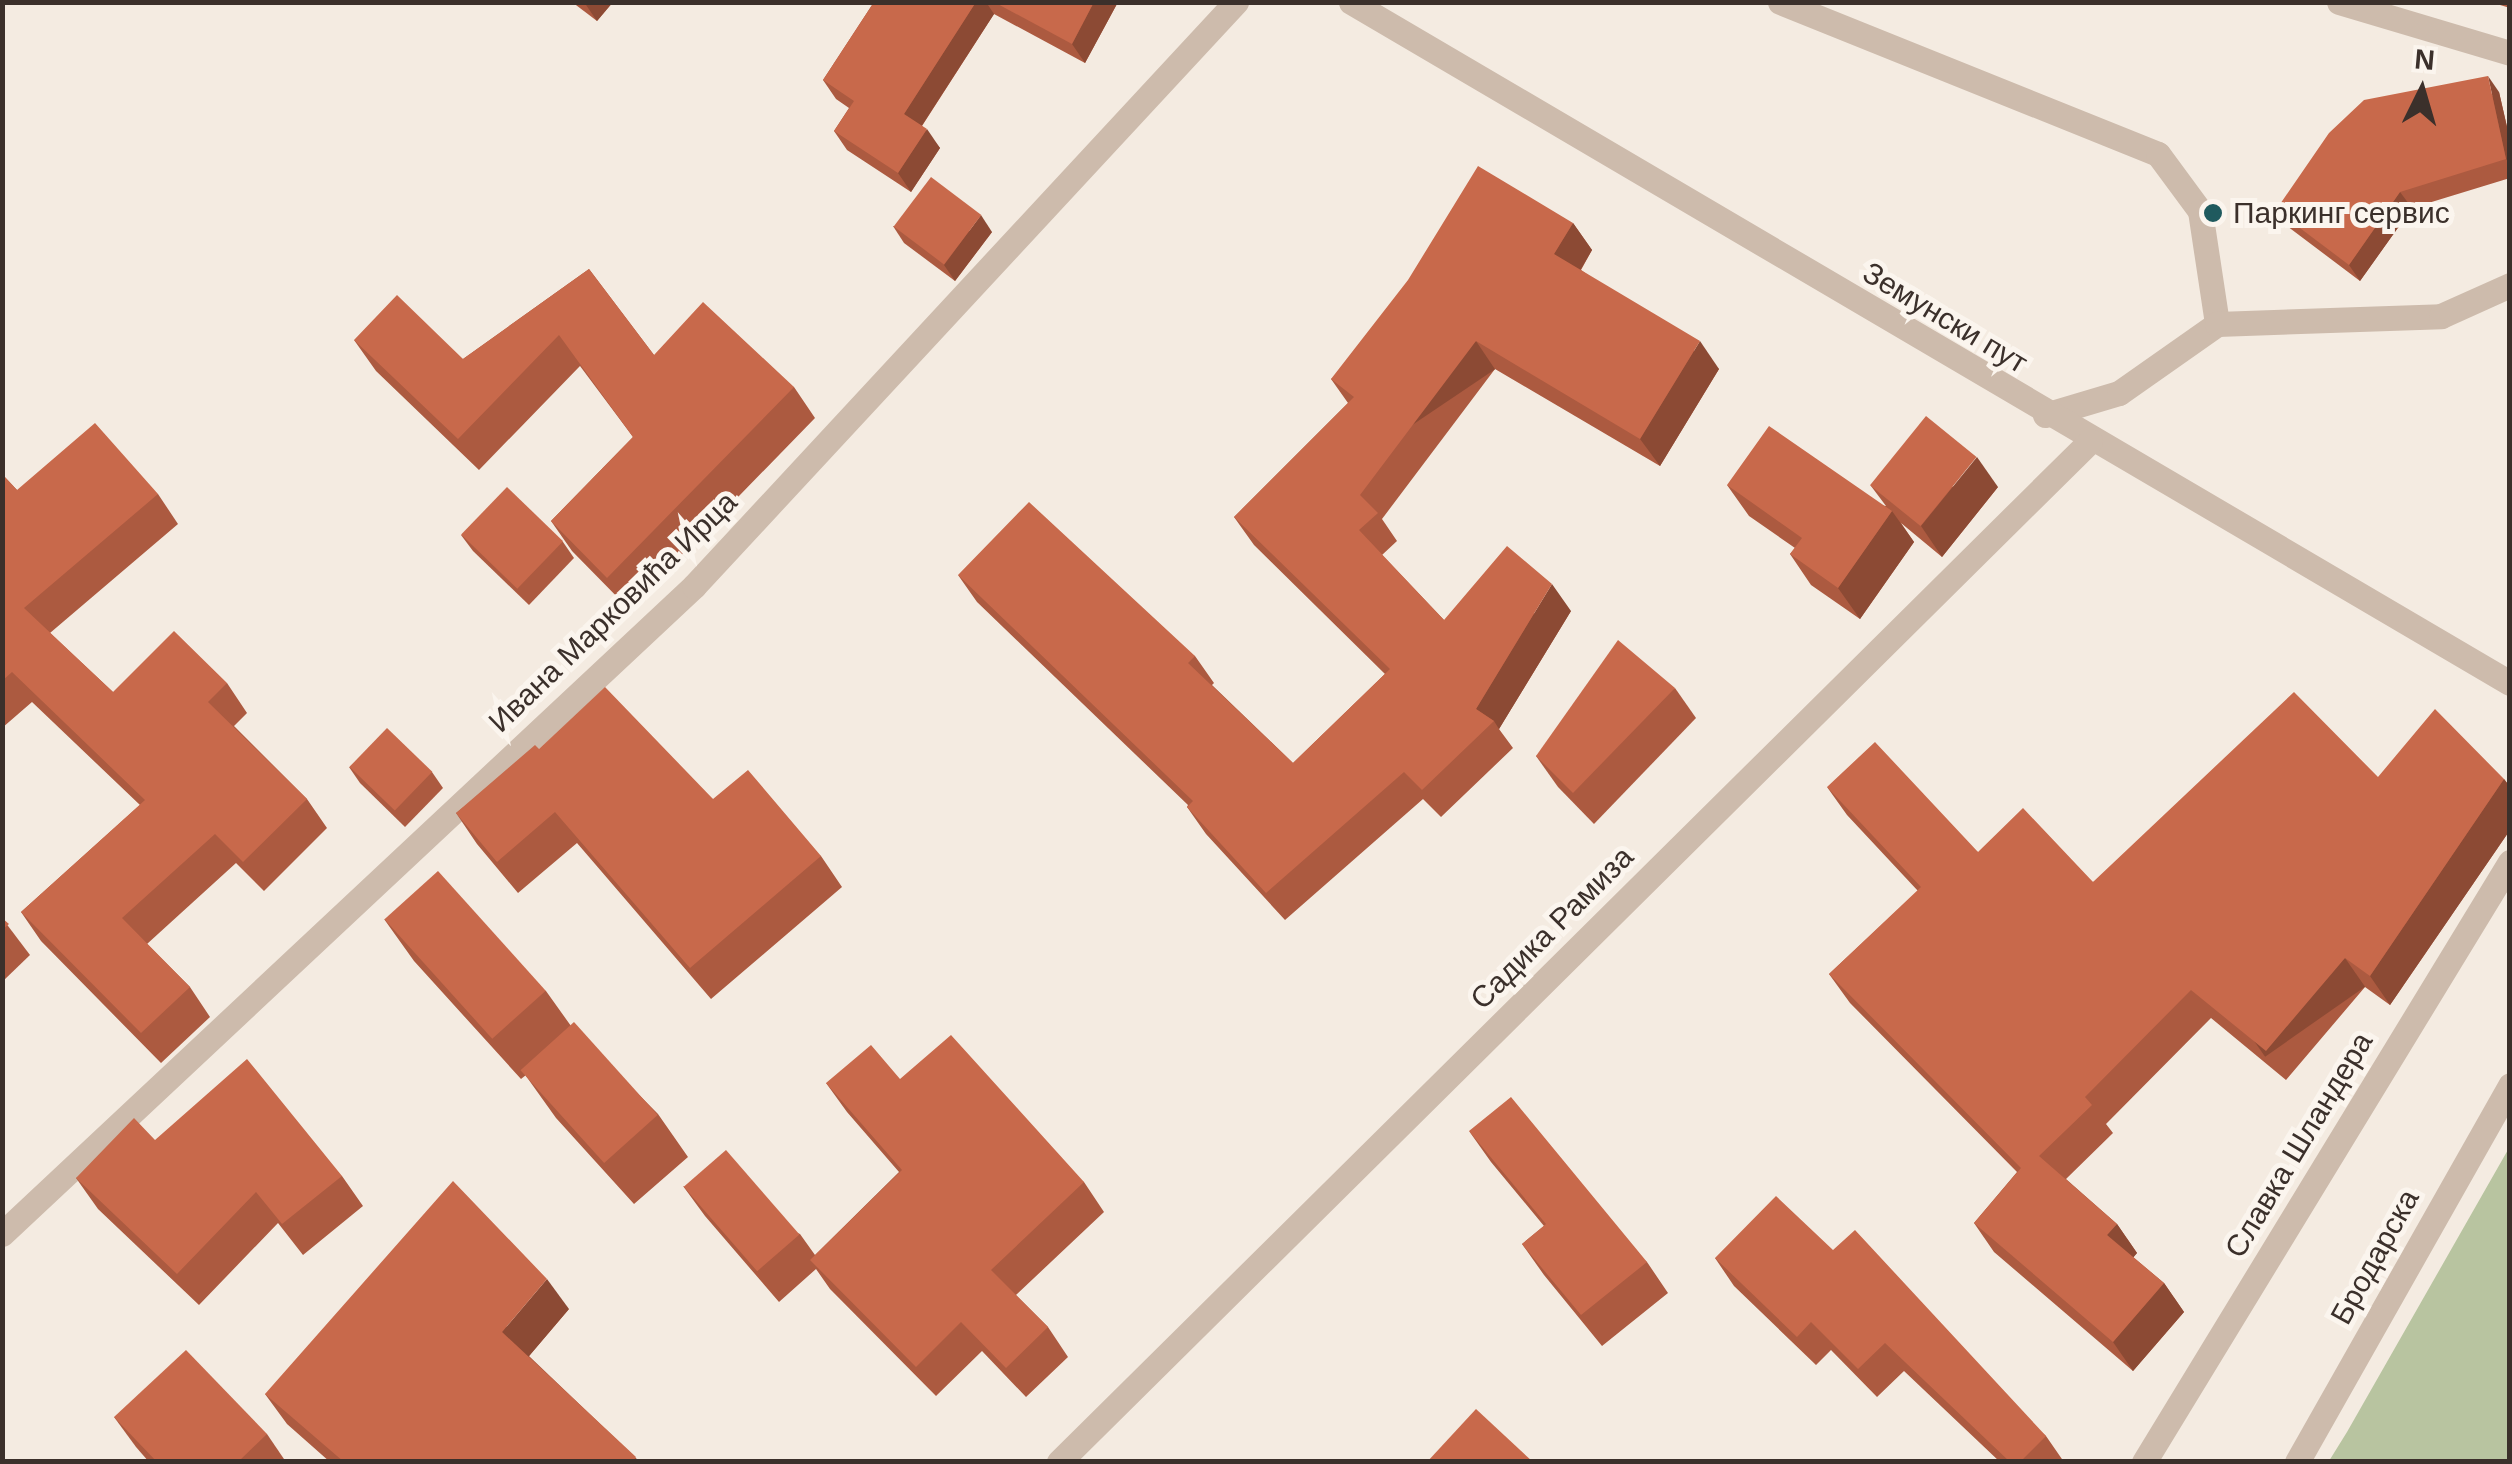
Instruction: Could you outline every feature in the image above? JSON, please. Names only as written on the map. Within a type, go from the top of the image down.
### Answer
[{"type":"street","name":"Ивана Марковића Ирца","points":[[2,1234],[694,586],[1236,2]]},
{"type":"street","name":"Земунски пут","points":[[1350,2],[2044,414],[2252,528],[2510,683]]},
{"type":"street","points":[[1780,2],[2158,154],[2200,212],[2217,324]]},
{"type":"street","points":[[2338,2],[2510,54]]},
{"type":"street","points":[[2044,414],[2131,387],[2217,324],[2441,316],[2510,285]]},
{"type":"street","name":"Садика Рамиза","points":[[1059,1462],[2090,441]]},
{"type":"street","name":"Славка Шландера","points":[[2144,1462],[2510,862]]},
{"type":"street","name":"Бродарска","points":[[2298,1462],[2510,1085]]},
{"type":"green space","points":[[2509,1148],[2509,1461],[2329,1461],[2347,1432]]},
{"type":"building","points":[[874,2],[976,2],[904,114],[927,129],[898,173],[834,131],[854,101],[823,80]]},
{"type":"building","points":[[994,2],[1094,2],[1072,44]]},
{"type":"building","points":[[2488,76],[2506,159],[2400,192],[2349,265],[2276,210],[2329,133],[2364,100]]},
{"type":"building","points":[[1478,166],[1573,223],[1554,254],[1700,341],[1640,439],[1476,341],[1360,495],[1378,513],[1359,530],[1444,620],[1507,546],[1552,584],[1476,709],[1494,721],[1422,790],[1404,772],[1266,893],[1187,807],[1193,801],[958,575],[1029,502],[1195,656],[1188,663],[1293,763],[1390,669],[1234,517],[1354,397],[1331,379],[1408,280]]},
{"type":"building","points":[[931,177],[981,215],[944,264],[894,227]]},
{"type":"building","points":[[589,269],[654,355],[703,302],[794,387],[607,578],[551,521],[633,437],[559,335],[458,439],[354,340],[397,295],[463,359]]},
{"type":"building","points":[[1926,416],[1977,457],[1921,526],[1870,485]]},
{"type":"building","points":[[95,423],[158,494],[24,608],[113,692],[174,631],[227,683],[208,702],[307,799],[243,862],[215,834],[122,918],[190,987],[141,1033],[21,912],[145,800],[12,672],[2,681],[2,474],[17,490]]},
{"type":"building","points":[[1769,426],[1892,511],[1838,588],[1790,554],[1802,538],[1727,485]]},
{"type":"building","points":[[507,487],[563,541],[517,589],[461,534]]},
{"type":"building","points":[[1618,640],[1675,688],[1573,793],[1536,756]]},
{"type":"building","points":[[605,687],[713,799],[748,770],[821,856],[690,968],[555,812],[497,862],[456,813],[535,745],[539,749]]},
{"type":"building","points":[[2294,692],[2378,777],[2435,709],[2504,779],[2370,976],[2345,958],[2266,1051],[2191,990],[2085,1097],[2092,1105],[2039,1156],[2117,1224],[2107,1235],[2164,1283],[2113,1342],[1974,1223],[2021,1168],[1829,974],[1921,887],[1827,787],[1875,742],[1978,852],[2023,808],[2093,882]]},
{"type":"building","points":[[387,728],[432,772],[395,811],[349,767]]},
{"type":"building","points":[[438,871],[546,991],[492,1039],[384,919]]},
{"type":"building","points":[[574,1022],[658,1115],[604,1163],[520,1070]]},
{"type":"building","points":[[951,1035],[1084,1182],[991,1270],[1048,1327],[1006,1368],[961,1322],[916,1367],[810,1260],[902,1170],[826,1083],[871,1045],[900,1079]]},
{"type":"building","points":[[247,1059],[342,1176],[282,1224],[256,1192],[177,1274],[76,1178],[134,1118],[155,1140]]},
{"type":"building","points":[[1511,1097],[1647,1262],[1581,1315],[1522,1244],[1546,1224],[1469,1131]]},
{"type":"building","points":[[726,1150],[799,1235],[757,1271],[684,1187]]},
{"type":"building","points":[[453,1181],[547,1279],[502,1332],[636,1457],[632,1462],[344,1462],[265,1394]]},
{"type":"building","points":[[1776,1196],[1833,1250],[1855,1230],[2046,1436],[2020,1462],[2010,1462],[1885,1343],[1858,1369],[1811,1322],[1797,1337],[1715,1258]]},
{"type":"building","points":[[186,1350],[267,1434],[238,1462],[157,1462],[114,1417]]},
{"type":"building","points":[[1476,1409],[1533,1462],[1427,1462]]},
{"type":"place","name":"Паркинг сервис","points":[[2213,213]]}]
